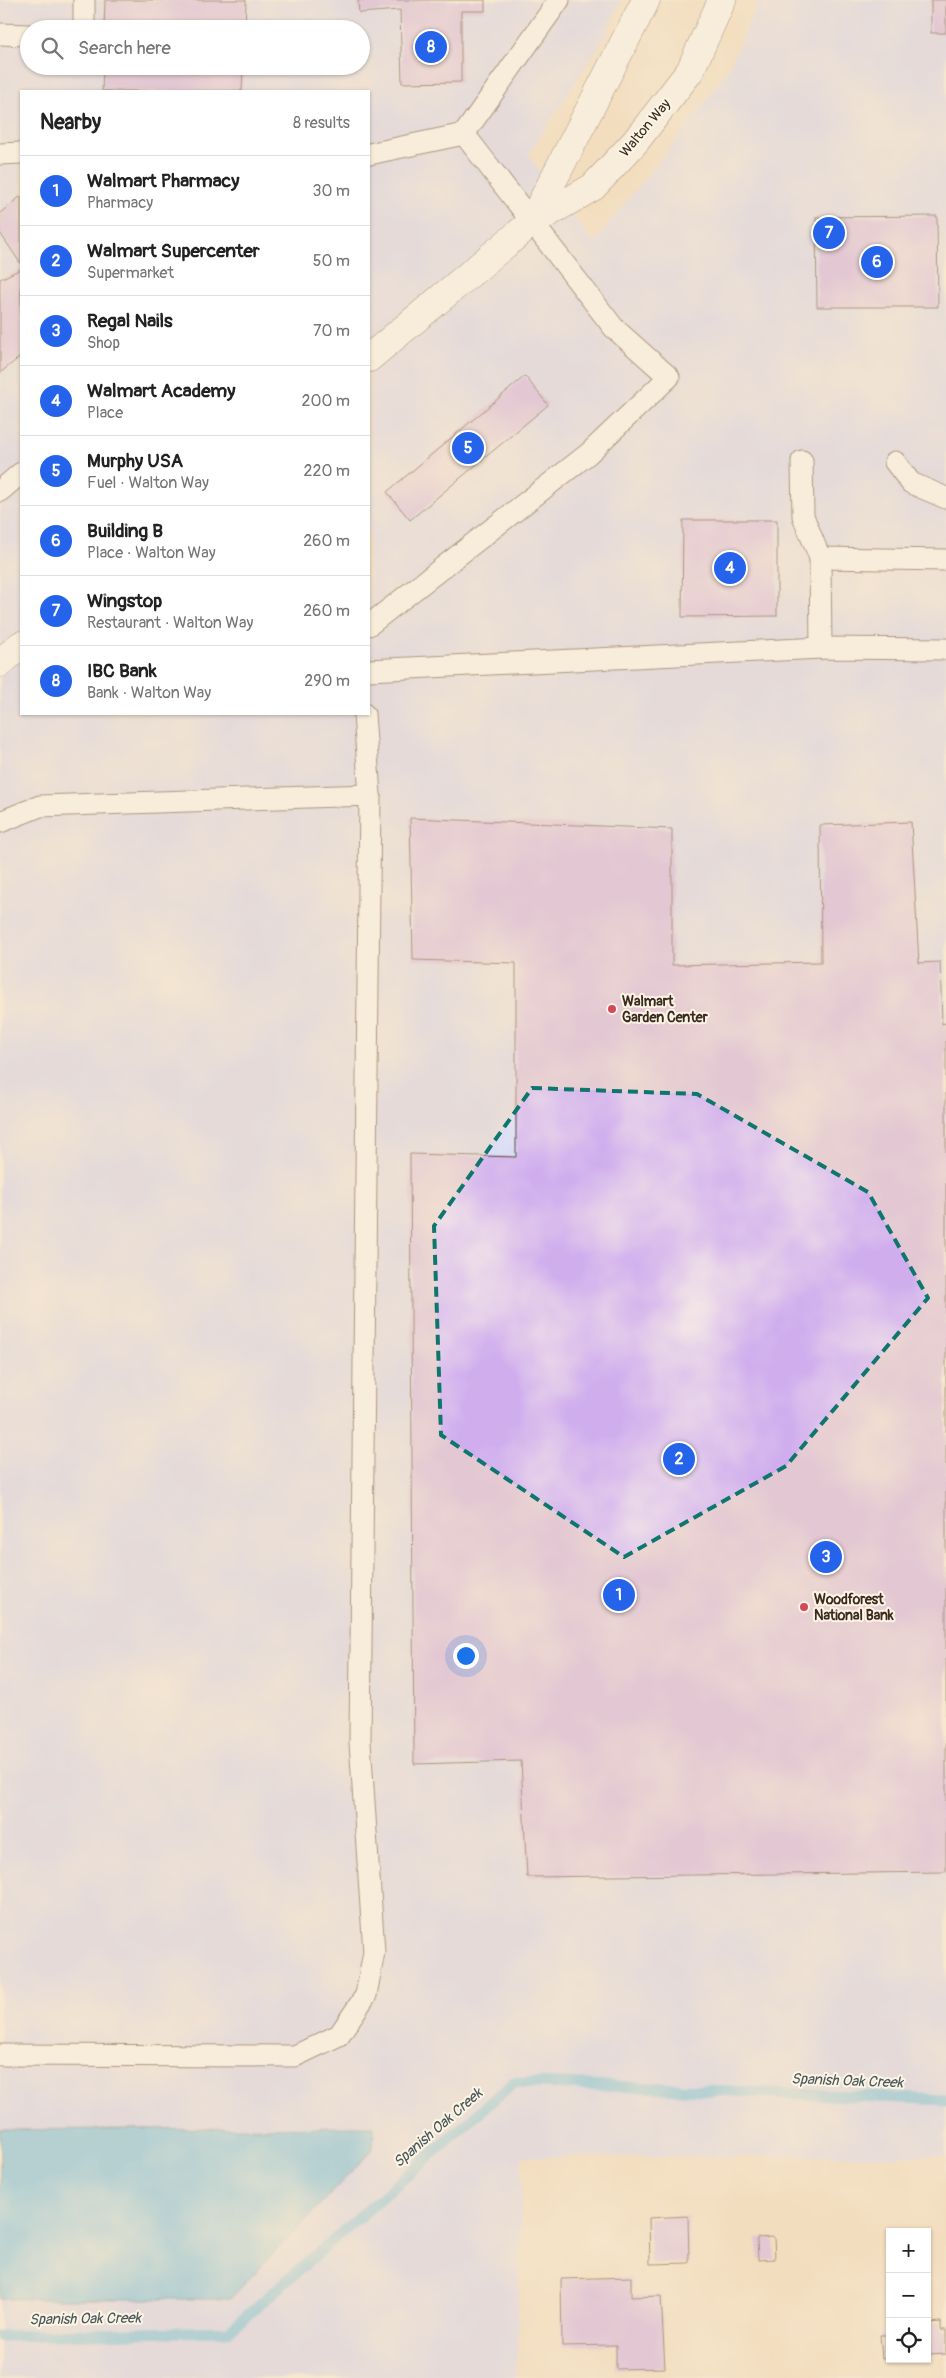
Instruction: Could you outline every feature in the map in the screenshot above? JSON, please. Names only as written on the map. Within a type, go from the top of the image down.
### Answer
[{"type":"street","name":"Walton Way","points":[[531,223],[646,0]]},
{"type":"street","name":"Walton Way","points":[[370,357],[531,223],[593,187],[635,142],[690,71],[722,0]]},
{"type":"street","points":[[0,662],[20,646]]},
{"type":"lane","points":[[84,0],[84,20]]},
{"type":"lane","points":[[370,154],[464,134],[559,0]]},
{"type":"lane","points":[[0,34],[20,35]]},
{"type":"lane","points":[[370,625],[588,454],[669,377],[614,328],[464,134]]},
{"type":"lane","points":[[0,154],[20,153]]},
{"type":"lane","points":[[802,460],[803,516],[820,558],[821,648]]},
{"type":"lane","points":[[895,462],[910,483],[946,498]]},
{"type":"lane","points":[[0,491],[20,474]]},
{"type":"lane","points":[[820,558],[946,560]]},
{"type":"lane","points":[[370,670],[821,648],[946,649]]},
{"type":"lane","points":[[0,2055],[295,2056],[339,2035],[366,1994],[374,1952],[360,1742],[370,795],[364,715]]},
{"type":"lane","points":[[0,822],[40,806],[370,795]]},
{"type":"highlighted area","points":[[532,1088],[697,1094],[868,1192],[928,1298],[786,1466],[624,1557],[441,1435],[434,1226]]},
{"type":"shaded area","points":[[0,0],[621,0],[606,35],[528,155],[593,243],[683,132],[729,68],[759,0],[946,0],[946,2156],[522,2157],[517,2378],[0,2378]]},
{"type":"water","points":[[374,2127],[373,2149],[230,2299],[0,2299],[0,2130]]},
{"type":"building","points":[[105,0],[246,0],[245,20],[104,20]]},
{"type":"building","points":[[358,0],[485,0],[485,11],[461,11],[461,82],[402,83],[400,10],[359,13]]},
{"type":"building","points":[[931,0],[946,0],[946,33],[931,33]]},
{"type":"building","points":[[103,75],[243,75],[242,90],[102,90]]},
{"type":"building","points":[[20,197],[20,263],[0,233],[0,213]]},
{"type":"building","points":[[937,216],[938,307],[817,307],[816,217]]},
{"type":"building","points":[[20,269],[20,357],[0,373],[0,279]]},
{"type":"building","points":[[525,376],[548,405],[410,520],[387,492]]},
{"type":"building","points":[[683,520],[777,520],[777,616],[682,617]]},
{"type":"building","points":[[410,818],[672,829],[672,965],[821,962],[820,825],[911,822],[919,963],[940,962],[942,1024],[946,1023],[946,1872],[527,1877],[521,1761],[414,1764],[410,1154],[516,1157],[516,963],[413,960]]},
{"type":"building","points":[[688,2216],[689,2263],[650,2264],[649,2218]]},
{"type":"building","points":[[774,2237],[775,2259],[758,2260],[757,2238]]},
{"type":"building","points":[[631,2277],[631,2297],[661,2296],[665,2368],[616,2369],[616,2345],[562,2346],[561,2279]]},
{"type":"building","points":[[941,2322],[941,2330],[946,2330],[946,2354],[931,2355],[931,2323]]},
{"type":"building","points":[[880,2335],[886,2335],[886,2358],[882,2359]]},
{"type":"waterway","name":"Spanish Oak Creek","points":[[0,2336],[229,2331],[514,2082],[946,2100]]},
{"type":"place","name":"IBC Bank","points":[[431,47]]},
{"type":"place","name":"Wingstop","points":[[829,233]]},
{"type":"place","name":"Building B","points":[[877,262]]},
{"type":"place","name":"Murphy USA","points":[[468,448]]},
{"type":"place","name":"Walmart Academy","points":[[730,568]]},
{"type":"place","name":"Walmart Garden Center","points":[[612,1009]]},
{"type":"place","name":"Walmart Supercenter","points":[[679,1459]]},
{"type":"place","name":"Regal Nails","points":[[826,1557]]},
{"type":"place","name":"Walmart Pharmacy","points":[[619,1595]]},
{"type":"place","name":"Woodforest National Bank","points":[[804,1607]]}]
